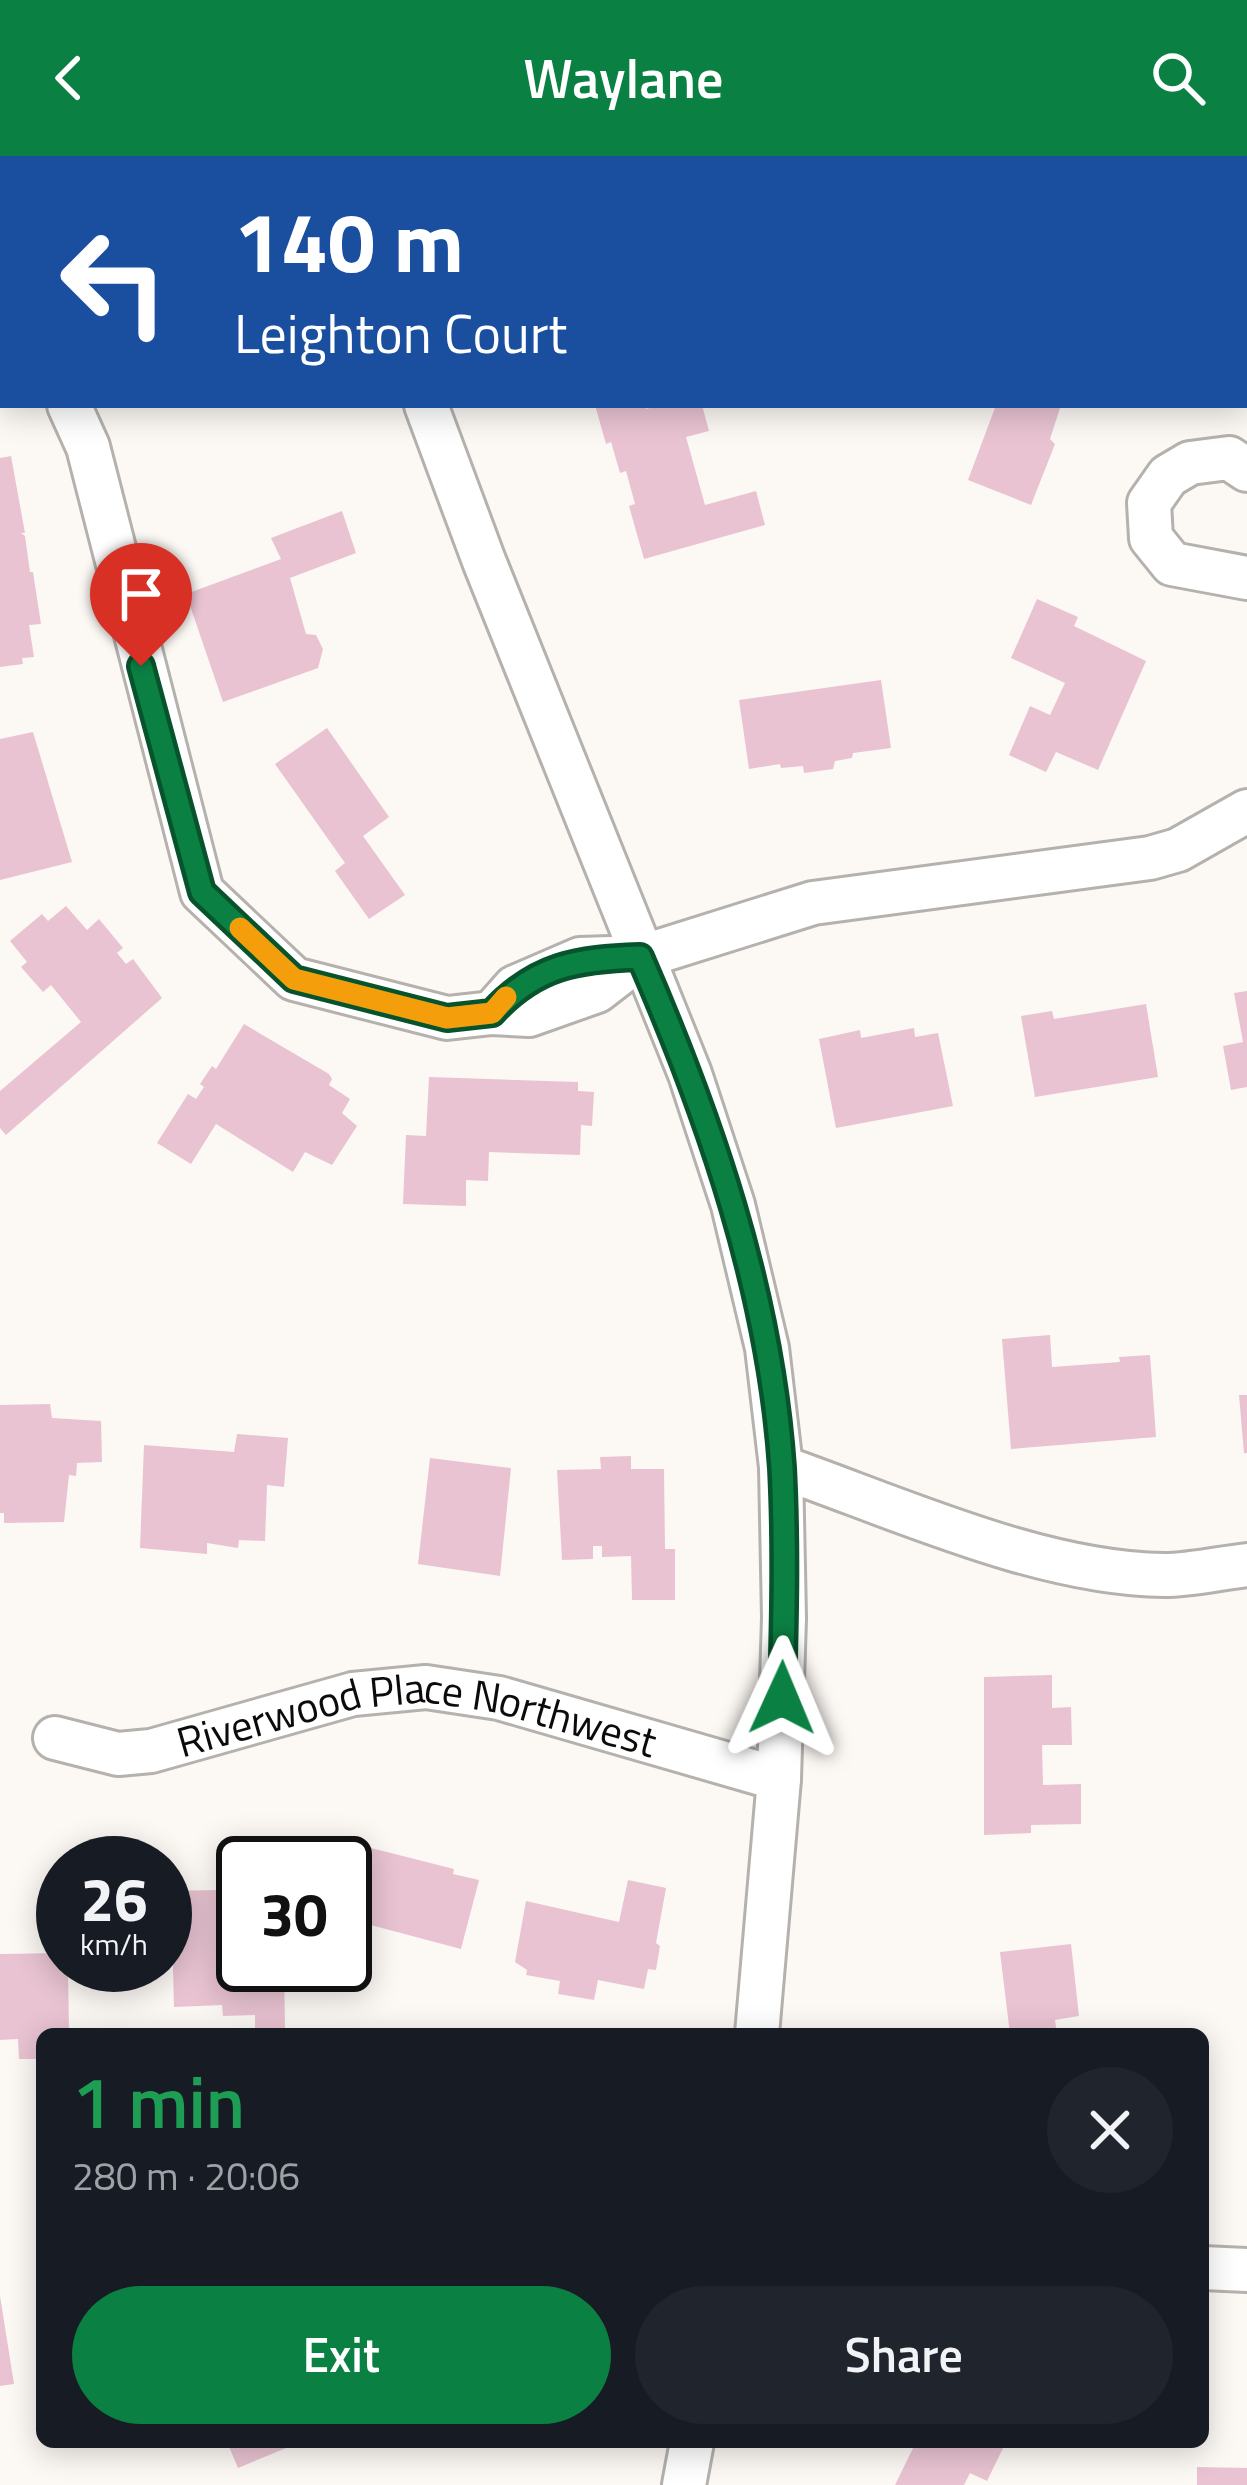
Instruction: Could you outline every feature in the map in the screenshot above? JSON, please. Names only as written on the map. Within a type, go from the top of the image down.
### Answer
[{"type":"street","points":[[70,408],[88,447],[202,892],[294,979],[447,1018],[529,1015],[597,991],[640,957],[813,903],[1150,858],[1178,850],[1247,811]]},
{"type":"street","points":[[427,408],[690,1074],[733,1205],[766,1348],[782,1467],[784,1618],[779,1779],[758,2028]]},
{"type":"street","points":[[1247,470],[1229,458],[1190,463],[1168,476],[1149,503],[1151,538],[1172,564],[1247,578]]},
{"type":"street","points":[[782,1467],[1039,1557],[1103,1571],[1168,1575],[1247,1565]]},
{"type":"street","name":"Riverwood Place Northwest","points":[[55,1738],[118,1754],[151,1751],[353,1694],[426,1687],[499,1698],[779,1779]]},
{"type":"street","points":[[1209,2268],[1247,2270]]},
{"type":"street","points":[[684,2485],[691,2448]]},
{"type":"building","points":[[596,408],[703,408],[709,431],[686,437],[705,505],[756,491],[765,525],[644,559],[629,506],[635,504],[626,471],[620,473],[611,442],[606,444]]},
{"type":"building","points":[[995,408],[1060,408],[1050,439],[1055,444],[1031,505],[968,480]]},
{"type":"building","points":[[11,456],[25,533],[21,533],[41,624],[29,625],[34,657],[22,658],[23,664],[0,667],[0,458]]},
{"type":"building","points":[[342,511],[356,553],[290,578],[306,634],[316,635],[323,649],[318,668],[223,702],[186,594],[281,559],[271,538]]},
{"type":"building","points":[[1037,599],[1078,617],[1074,626],[1146,661],[1098,770],[1056,752],[1046,772],[1009,755],[1030,706],[1050,715],[1065,683],[1011,658]]},
{"type":"building","points":[[881,680],[891,748],[853,753],[852,758],[835,761],[833,769],[804,773],[803,766],[781,768],[780,764],[749,769],[739,700]]},
{"type":"building","points":[[327,728],[389,817],[363,836],[405,895],[369,919],[335,871],[345,863],[275,764]]},
{"type":"building","points":[[33,732],[72,862],[0,880],[0,739]]},
{"type":"building","points":[[66,906],[87,930],[99,919],[123,948],[117,953],[126,964],[133,959],[162,998],[6,1135],[0,1128],[0,1091],[81,1022],[51,985],[43,992],[21,967],[27,962],[10,941],[42,914],[48,921]]},
{"type":"building","points":[[1247,991],[1247,1087],[1231,1090],[1223,1046],[1243,1042],[1234,993]]},
{"type":"building","points":[[1146,1004],[1158,1077],[1035,1097],[1021,1016],[1052,1011],[1054,1019]]},
{"type":"building","points":[[244,1024],[329,1074],[329,1085],[350,1099],[342,1113],[357,1126],[332,1165],[305,1152],[293,1172],[216,1124],[191,1164],[157,1143],[188,1094],[196,1099],[204,1087],[200,1084],[212,1066],[216,1069]]},
{"type":"building","points":[[914,1028],[915,1037],[938,1033],[953,1106],[836,1128],[819,1039],[860,1030],[861,1038]]},
{"type":"building","points":[[429,1077],[578,1082],[578,1091],[594,1092],[592,1126],[581,1125],[580,1155],[489,1152],[488,1181],[466,1180],[466,1206],[403,1204],[406,1135],[426,1136]]},
{"type":"building","points":[[1050,1335],[1052,1367],[1150,1355],[1156,1437],[1011,1449],[1002,1339]]},
{"type":"building","points":[[1239,1395],[1247,1395],[1247,1453],[1244,1453]]},
{"type":"building","points":[[50,1404],[52,1418],[101,1421],[102,1462],[77,1463],[76,1476],[69,1475],[64,1522],[4,1523],[4,1513],[0,1513],[0,1405]]},
{"type":"building","points":[[237,1434],[288,1438],[284,1487],[267,1485],[265,1541],[239,1540],[238,1548],[207,1543],[207,1554],[140,1548],[144,1445],[234,1452]]},
{"type":"building","points":[[631,1456],[631,1469],[664,1469],[665,1549],[675,1549],[675,1600],[632,1600],[631,1556],[602,1557],[602,1546],[593,1546],[593,1559],[562,1560],[557,1470],[601,1469],[600,1457]]},
{"type":"building","points":[[430,1458],[511,1468],[500,1576],[418,1564]]},
{"type":"building","points":[[1052,1675],[1052,1708],[1071,1707],[1072,1745],[1042,1745],[1043,1785],[1081,1784],[1081,1824],[1031,1825],[1031,1833],[984,1835],[984,1677]]},
{"type":"building","points":[[372,1848],[479,1880],[461,1949],[372,1925]]},
{"type":"building","points":[[628,1880],[666,1888],[656,1970],[648,1969],[644,1989],[598,1980],[594,2000],[558,1994],[560,1981],[526,1975],[527,1970],[515,1962],[526,1901],[619,1922]]},
{"type":"building","points":[[216,1890],[216,1992],[284,1992],[285,2028],[255,2028],[255,2015],[223,2016],[222,2005],[174,2007],[174,1992],[192,1992],[192,1891]]},
{"type":"building","points":[[1071,1944],[1079,2016],[1055,2020],[1056,2028],[1009,2028],[1000,1952]]},
{"type":"building","points":[[36,1953],[36,1992],[68,1992],[69,2028],[36,2028],[36,2059],[19,2059],[18,2039],[0,2040],[0,1954]]},
{"type":"building","points":[[0,2296],[14,2384],[0,2386]]},
{"type":"building","points":[[230,2448],[286,2448],[238,2468]]},
{"type":"building","points":[[913,2448],[1003,2448],[987,2481],[970,2473],[964,2485],[895,2485]]},
{"type":"building","points":[[1197,2467],[1247,2468],[1247,2485],[1197,2485]]},
{"type":"slow traffic","points":[[240,928],[294,979],[447,1018],[492,1013],[506,997]]},
{"type":"route","points":[[141,666],[202,892],[294,979],[447,1018],[492,1013],[515,987],[580,959],[640,957],[690,1074],[733,1205],[766,1348],[782,1467],[782,1698]]}]
